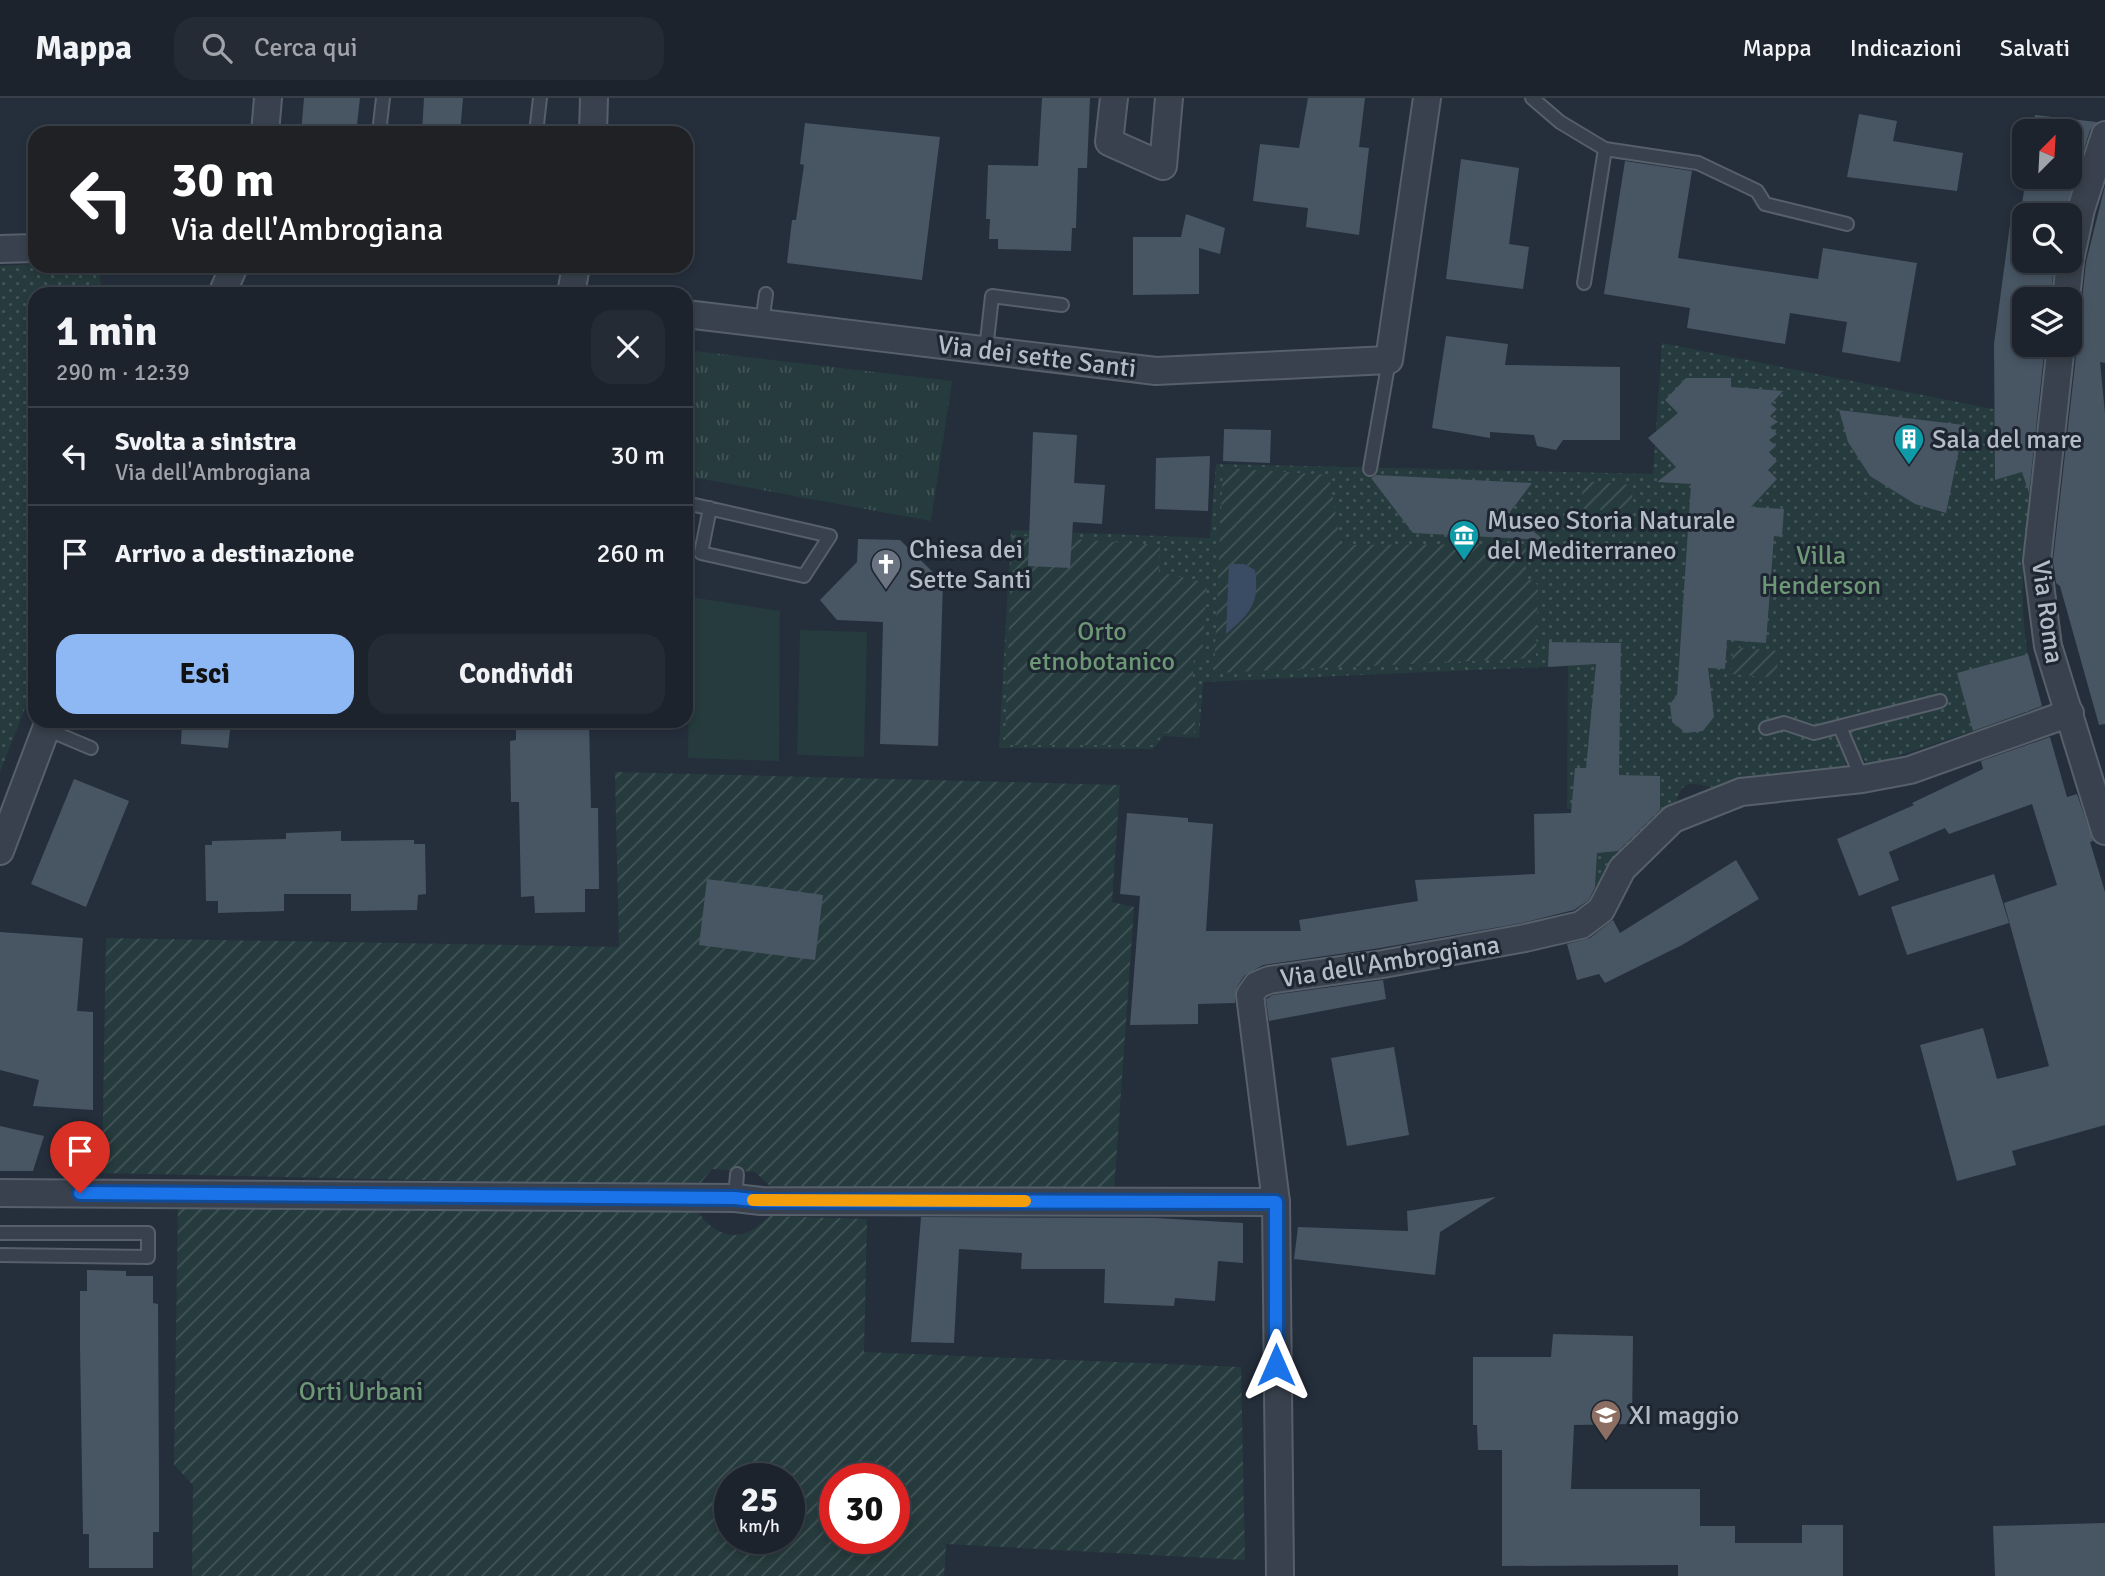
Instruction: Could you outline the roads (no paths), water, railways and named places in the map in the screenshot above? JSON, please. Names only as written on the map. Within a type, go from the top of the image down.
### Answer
[{"type":"street","points":[[266,126],[268,98]]},
{"type":"street","points":[[593,126],[594,98]]},
{"type":"street","points":[[1114,98],[1109,142],[1163,166],[1169,98]]},
{"type":"street","points":[[1389,360],[1427,98]]},
{"type":"street","points":[[2082,206],[2105,135]]},
{"type":"street","points":[[0,249],[28,248]]},
{"type":"street","name":"Via dei sette Santi","points":[[693,315],[1156,371],[1389,360]]},
{"type":"street","name":"Via Roma","points":[[2060,357],[2037,561],[2048,646],[2104,825]]},
{"type":"street","name":"Via dell'Ambrogiana","points":[[1280,1576],[1276,1202],[1250,995],[1257,985],[1269,980],[1383,964],[1512,941],[1581,925],[1601,910],[1622,869],[1673,819],[1741,792],[1862,779],[1910,770],[2070,713]]},
{"type":"street","points":[[0,851],[46,728]]},
{"type":"street","points":[[0,1193],[736,1186],[761,1201],[1276,1202]]},
{"type":"lane","points":[[380,126],[383,98]]},
{"type":"lane","points":[[537,126],[540,98]]},
{"type":"lane","points":[[1532,98],[1560,122],[1605,149],[1698,163],[1757,191],[1765,204],[1847,224]]},
{"type":"lane","points":[[1584,283],[1605,149]]},
{"type":"lane","points":[[762,323],[766,294]]},
{"type":"lane","points":[[986,350],[992,296],[1062,305]]},
{"type":"lane","points":[[1370,469],[1389,360]]},
{"type":"lane","points":[[693,504],[710,508],[830,536],[804,576],[701,554],[710,508]]},
{"type":"lane","points":[[1766,728],[1784,723],[1814,733],[1941,701]]},
{"type":"lane","points":[[1840,726],[1862,779]]},
{"type":"lane","points":[[53,728],[91,748]]},
{"type":"lane","points":[[0,1233],[148,1233],[148,1257],[0,1255]]},
{"type":"water","points":[[1229,564],[1244,564],[1255,570],[1256,591],[1247,613],[1226,634]]},
{"type":"place","name":"Sala del mare","points":[[1909,466]]},
{"type":"place","name":"Museo Storia Naturale del Mediterraneo","points":[[1464,562]]},
{"type":"place","name":"Chiesa dei Sette Santi","points":[[886,591]]},
{"type":"place","name":"XI maggio","points":[[1606,1442]]},
{"type":"park label","name":"Villa Henderson","points":[[1821,570]]},
{"type":"park label","name":"Orto etnobotanico","points":[[1102,646]]},
{"type":"park label","name":"Orti Urbani","points":[[361,1391]]}]
